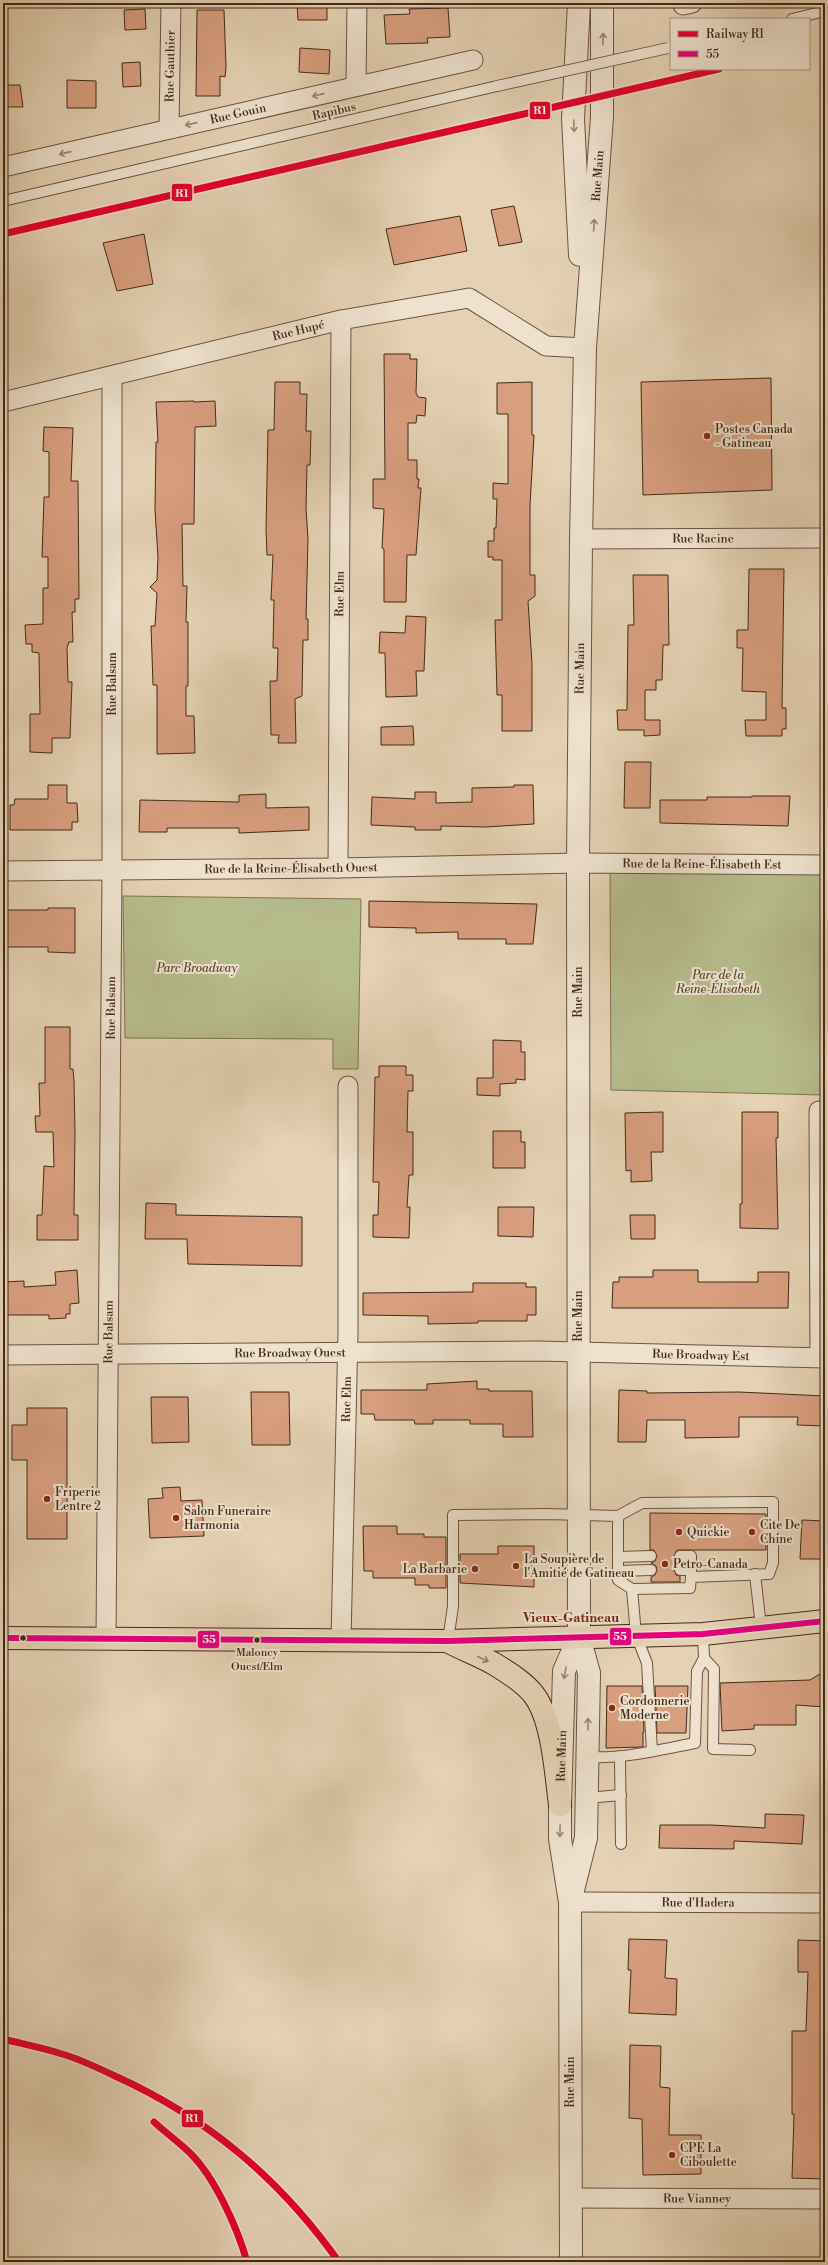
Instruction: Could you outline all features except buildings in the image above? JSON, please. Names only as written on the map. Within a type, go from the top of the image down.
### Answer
[{"type":"main road","points":[[3,1638],[448,1641],[702,1634],[825,1621]]},
{"type":"main road","points":[[448,1641],[495,1665],[518,1679],[534,1696],[544,1714],[553,1751],[560,1805]]},
{"type":"street","name":"Rue Gauthier","points":[[169,129],[171,3]]},
{"type":"street","points":[[356,86],[357,3]]},
{"type":"street","name":"Rue Main","points":[[579,3],[574,119],[585,348]]},
{"type":"street","name":"Rue Main","points":[[570,1902],[586,1838],[590,1673],[578,1637],[578,863],[581,539],[585,348],[602,117],[602,3]]},
{"type":"street","name":"Rue Gouin","points":[[3,167],[473,60]]},
{"type":"street","name":"Rue Hupé","points":[[3,402],[112,377],[340,320],[469,298],[546,346],[585,348]]},
{"type":"street","name":"Rue Elm","points":[[338,868],[340,320]]},
{"type":"street","name":"Rue Balsam","points":[[106,1639],[107,1354],[112,870],[112,377]]},
{"type":"street","name":"Rue Racine","points":[[581,539],[825,538]]},
{"type":"street","name":"Rue de la Reine-Élisabeth Ouest","points":[[3,871],[338,868],[578,863]]},
{"type":"street","name":"Rue de la Reine-Élisabeth Est","points":[[578,863],[825,865]]},
{"type":"street","name":"Rue Elm","points":[[341,1640],[347,1352],[348,1086]]},
{"type":"street","points":[[819,1111],[822,1357]]},
{"type":"street","name":"Rue Broadway Ouest","points":[[3,1355],[347,1352],[578,1353]]},
{"type":"street","name":"Rue Broadway Est","points":[[578,1353],[822,1357]]},
{"type":"street","name":"Rue Main","points":[[571,2262],[570,1902],[560,1839],[560,1805],[564,1671],[578,1637]]},
{"type":"street","name":"Rue d'Hadera","points":[[570,1902],[825,1903]]},
{"type":"street","name":"Rue Vianney","points":[[570,2198],[825,2199]]},
{"type":"lane","points":[[796,18],[825,11]]},
{"type":"lane","name":"Rapibus","points":[[3,201],[497,86],[670,48]]},
{"type":"lane","points":[[448,1641],[453,1606],[453,1515],[618,1516],[642,1503],[773,1502],[774,1563],[769,1574],[691,1574],[680,1570]]},
{"type":"lane","points":[[618,1516],[618,1580],[632,1589],[690,1588],[691,1556],[680,1556]]},
{"type":"lane","points":[[618,1557],[651,1556]]},
{"type":"lane","points":[[618,1570],[651,1570]]},
{"type":"lane","points":[[755,1574],[762,1627]]},
{"type":"lane","points":[[632,1589],[636,1635],[647,1663],[652,1751]]},
{"type":"lane","points":[[588,1757],[620,1756],[695,1743],[697,1671],[704,1658],[702,1634]]},
{"type":"lane","points":[[704,1658],[714,1669],[713,1749],[750,1750]]},
{"type":"lane","points":[[620,1756],[621,1844]]},
{"type":"lane","points":[[587,1798],[620,1795]]},
{"type":"green space","name":"Parc de la Reine-Élisabeth","points":[[610,868],[825,873],[825,1095],[611,1090]]},
{"type":"green space","name":"Parc Broadway","points":[[123,896],[361,899],[358,1069],[333,1069],[333,1039],[125,1038]]},
{"type":"rail line","name":"R1","points":[[3,234],[715,70]]},
{"type":"rail line","name":"R1","points":[[3,2039],[55,2052],[82,2061],[149,2093],[181,2111],[211,2131],[267,2178],[292,2204],[339,2262]]},
{"type":"rail line","name":"R1","points":[[154,2122],[191,2154],[209,2176],[232,2220],[247,2262]]},
{"type":"transit line","name":"55","points":[[3,1638],[448,1641],[703,1634],[825,1621]]},
{"type":"place","name":"Postes Canada - Gatineau","points":[[707,436]]},
{"type":"place","name":"Friperie Lentre 2","points":[[47,1499]]},
{"type":"place","name":"Salon Funeraire Harmonia","points":[[176,1518]]},
{"type":"place","name":"Quickie","points":[[679,1532]]},
{"type":"place","name":"Cite De Chine","points":[[752,1532]]},
{"type":"place","name":"Petro-Canada","points":[[665,1564]]},
{"type":"place","name":"La Soupière de l'Amitié de Gatineau","points":[[516,1566]]},
{"type":"place","name":"La Barbarie","points":[[475,1569]]},
{"type":"place","name":"Maloney Ouest/Elm","points":[[257,1640]]},
{"type":"place","name":"Cordonnerie Moderne","points":[[612,1708]]},
{"type":"place","name":"CPE La Ciboulette","points":[[672,2155]]},
{"type":"district","name":"Vieux-Gatineau","points":[[571,1617]]}]
